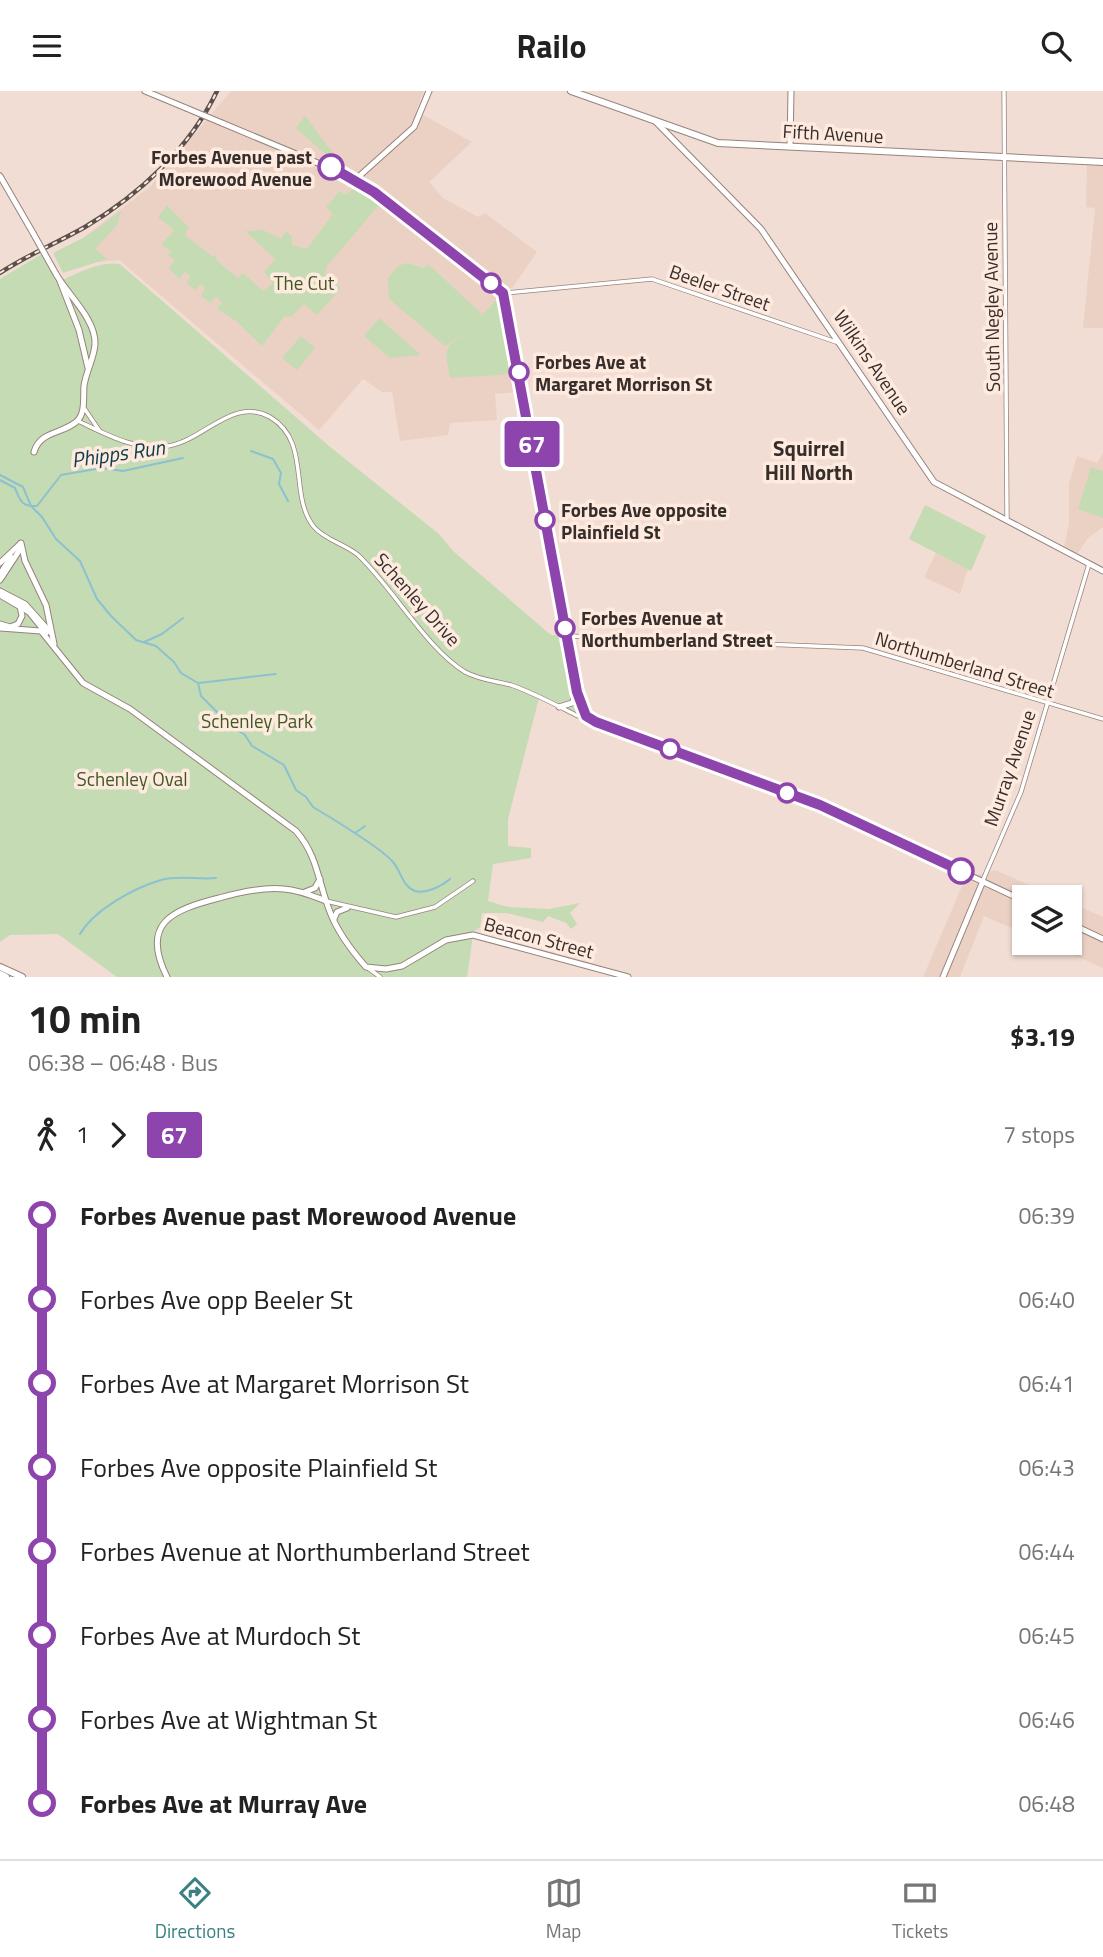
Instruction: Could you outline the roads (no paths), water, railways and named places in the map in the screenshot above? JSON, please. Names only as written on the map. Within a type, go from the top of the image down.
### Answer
[{"type":"highway","name":"Fifth Avenue","points":[[570,91],[718,143],[1103,162]]},
{"type":"highway","points":[[0,967],[22,977]]},
{"type":"highway","points":[[0,974],[6,977]]},
{"type":"main road","points":[[145,91],[356,179],[503,293],[566,636],[577,692],[586,716],[820,805],[1012,895]]},
{"type":"main road","points":[[356,179],[414,127],[429,91]]},
{"type":"main road","points":[[790,146],[791,91]]},
{"type":"main road","name":"Wilkins Avenue","points":[[655,121],[761,229],[934,482],[1103,571]]},
{"type":"main road","points":[[0,176],[94,335],[93,357],[88,368],[78,421],[44,437],[36,445],[34,452]]},
{"type":"main road","points":[[60,281],[79,330],[88,368]]},
{"type":"main road","points":[[0,574],[21,548],[46,605],[52,640]]},
{"type":"main road","points":[[14,555],[25,561]]},
{"type":"main road","points":[[0,563],[14,555]]},
{"type":"main road","points":[[0,580],[14,555]]},
{"type":"main road","points":[[0,593],[34,617],[52,640]]},
{"type":"main road","points":[[0,593],[32,609],[64,662],[83,683],[130,709],[296,831],[310,849],[334,922],[366,967]]},
{"type":"main road","points":[[0,626],[10,627],[19,623],[22,613],[18,604]]},
{"type":"main road","points":[[0,626],[37,629],[52,640]]},
{"type":"main road","points":[[559,707],[572,703],[577,692]]},
{"type":"main road","points":[[302,892],[315,888],[320,875]]},
{"type":"main road","name":"Murray Avenue","points":[[943,977],[982,881]]},
{"type":"main road","points":[[167,977],[157,954],[156,940],[160,927],[172,914],[216,898],[259,890],[302,892],[326,901]]},
{"type":"main road","points":[[334,922],[337,912],[347,908]]},
{"type":"main road","points":[[1082,929],[1103,939]]},
{"type":"main road","name":"Beacon Street","points":[[366,967],[386,969],[402,966],[446,940],[473,935],[628,977]]},
{"type":"street","name":"South Negley Avenue","points":[[1004,91],[1007,522]]},
{"type":"street","name":"Beeler Street","points":[[503,293],[652,279],[842,344]]},
{"type":"street","points":[[83,405],[90,420],[103,434]]},
{"type":"street","name":"Schenley Drive","points":[[78,421],[125,442],[167,447],[237,413],[255,412],[272,418],[286,433],[298,457],[305,511],[314,527],[350,549],[372,569],[455,664],[475,677],[519,688],[580,717],[586,716]]},
{"type":"street","name":"Murray Avenue","points":[[982,881],[1021,792],[1089,564]]},
{"type":"street","name":"Northumberland Street","points":[[566,636],[863,648],[1103,719]]},
{"type":"street","points":[[326,901],[347,908],[396,917],[435,907],[473,881]]},
{"type":"street","points":[[366,967],[380,977]]},
{"type":"waterway","points":[[251,451],[273,459],[281,473],[279,484],[288,501]]},
{"type":"waterway","name":"Phipps Run","points":[[0,480],[15,488],[24,504],[37,506],[61,475],[102,468],[123,471],[183,458]]},
{"type":"waterway","points":[[0,475],[23,487],[31,506],[42,517],[56,539],[80,561],[97,599],[111,616],[136,640],[156,646],[174,662],[181,673],[198,683],[201,696],[229,724],[245,735],[252,746],[284,765],[296,790],[306,797],[313,807],[387,856],[411,889],[434,889],[450,879]]},
{"type":"waterway","points":[[144,642],[162,634],[183,618]]},
{"type":"waterway","points":[[199,683],[276,674]]},
{"type":"waterway","points":[[355,833],[365,826]]},
{"type":"waterway","points":[[80,934],[105,908],[150,884],[174,878],[216,878]]},
{"type":"railway","points":[[0,273],[85,227],[143,185],[178,151],[193,132],[217,91]]},
{"type":"place","name":"Forbes Avenue past Morewood Avenue","points":[[331,167]]},
{"type":"place","name":"Forbes Ave at Margaret Morrison St","points":[[519,372]]},
{"type":"place","name":"Forbes Ave opposite Plainfield St","points":[[545,520]]},
{"type":"place","name":"Forbes Avenue at Northumberland Street","points":[[565,628]]},
{"type":"district","name":"Squirrel Hill North","points":[[809,460]]},
{"type":"park label","name":"The Cut","points":[[304,282]]},
{"type":"park label","name":"Schenley Park","points":[[257,720]]},
{"type":"park label","name":"Schenley Oval","points":[[132,778]]}]
